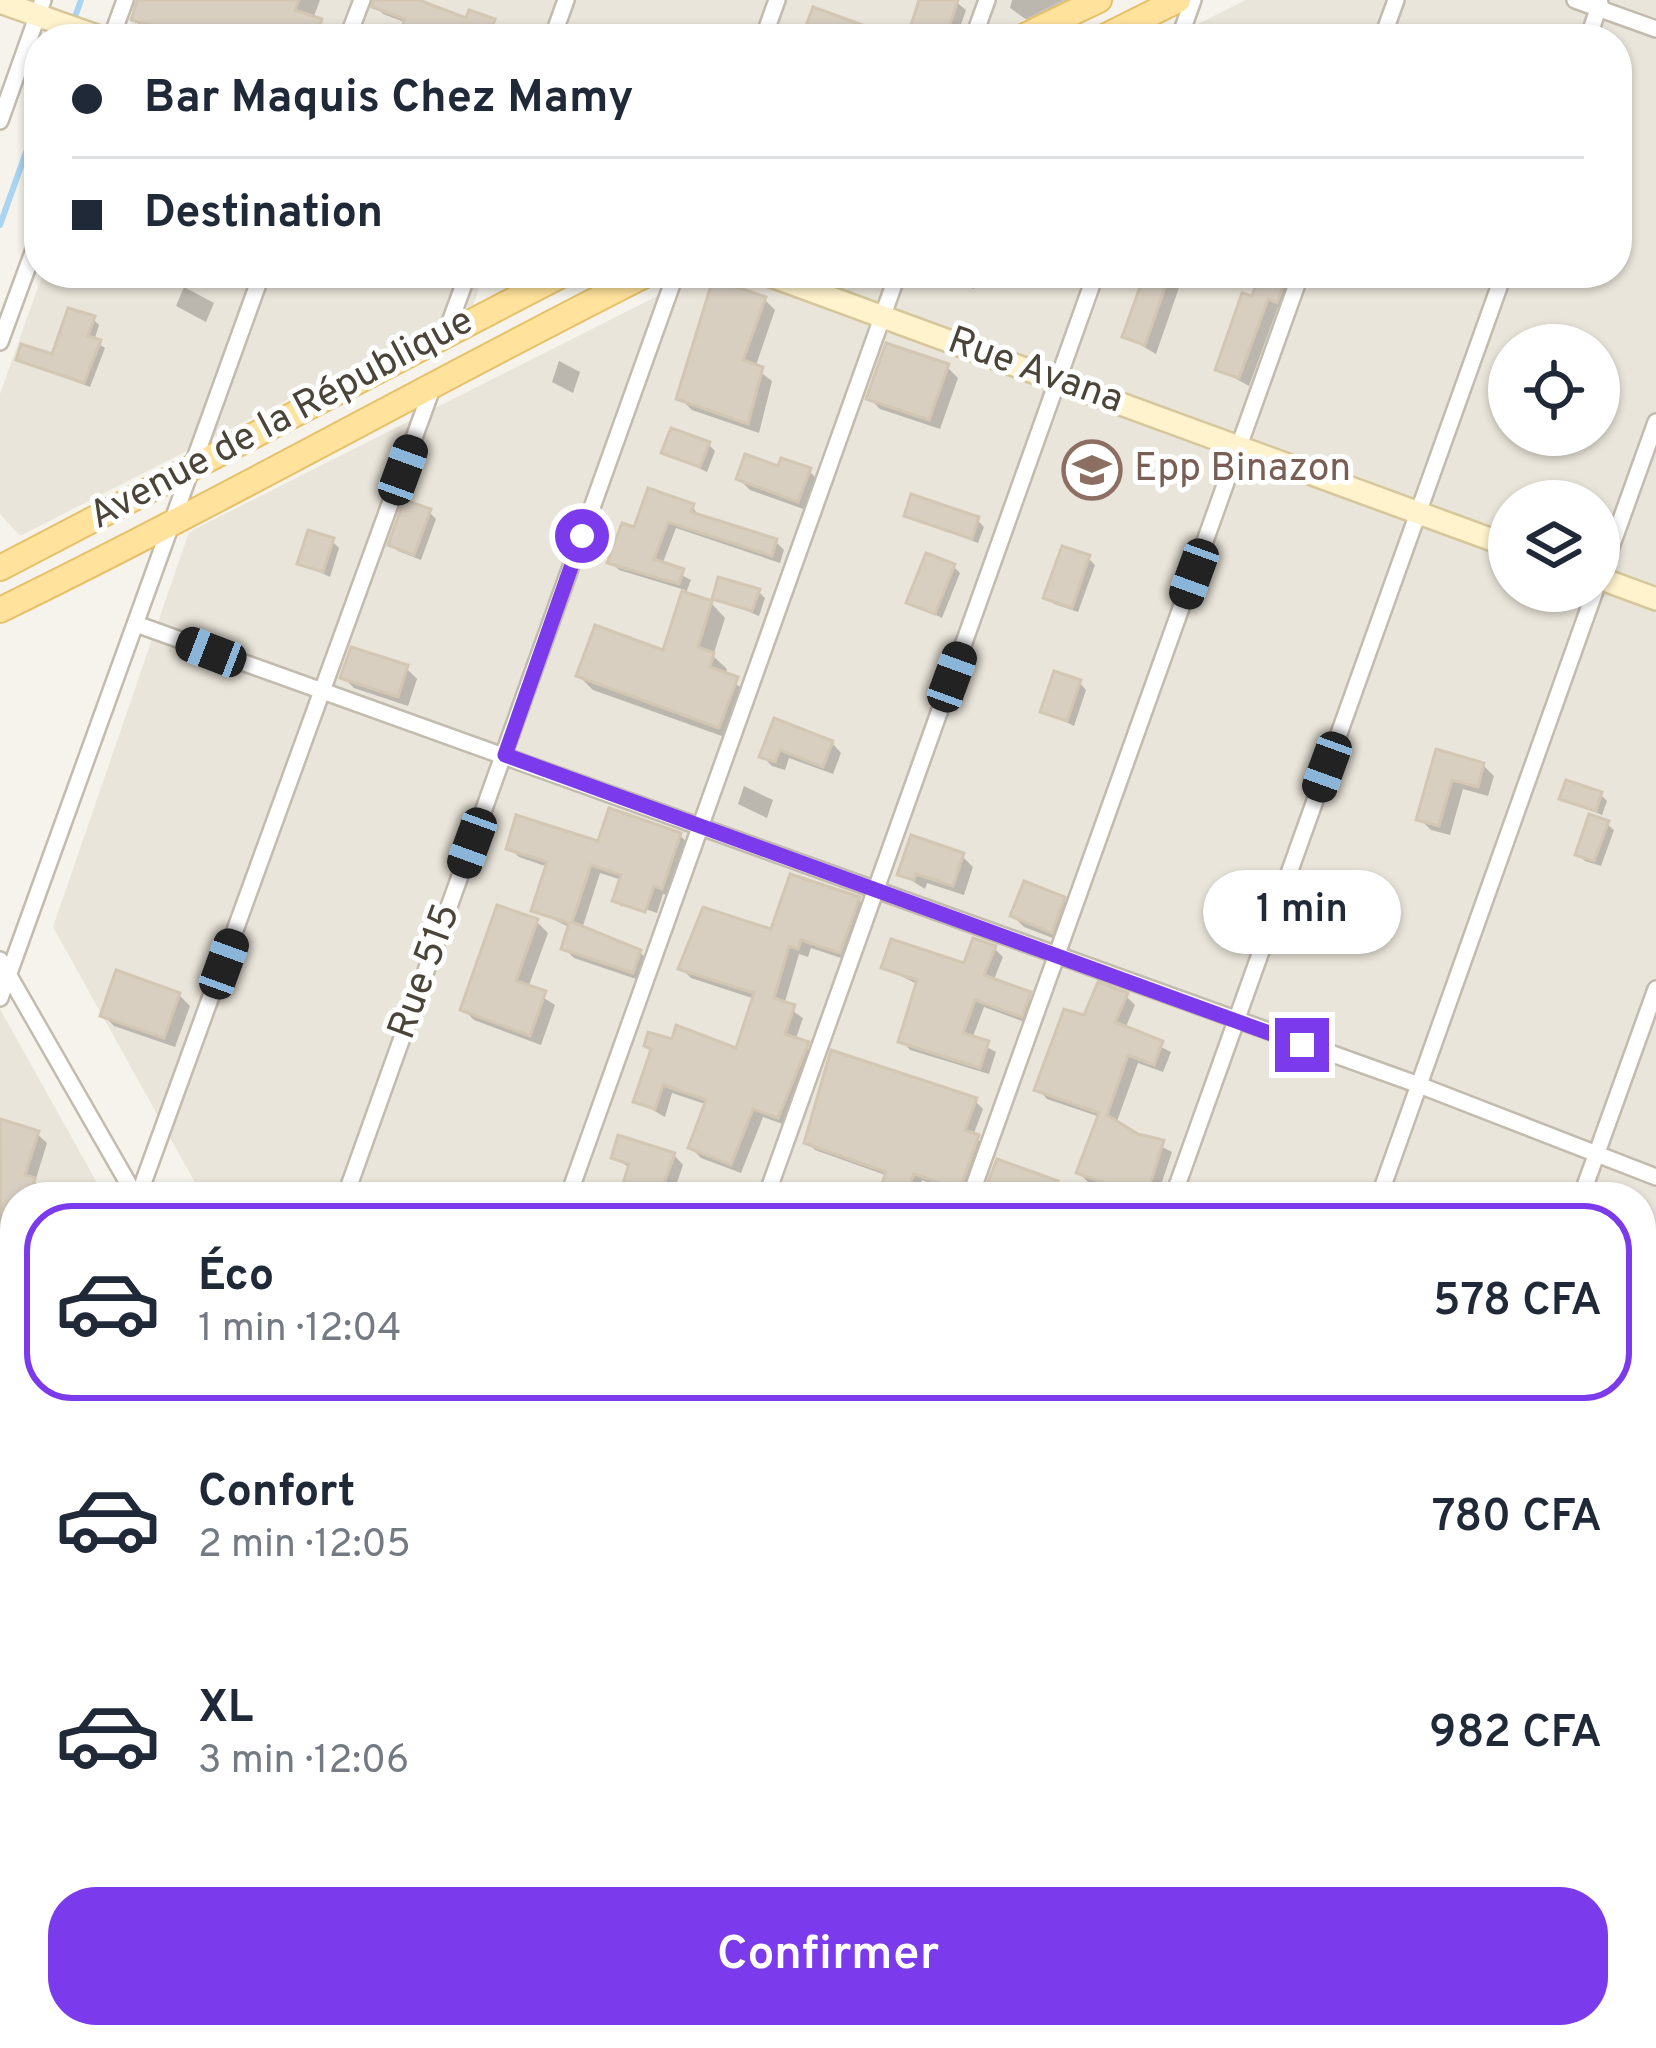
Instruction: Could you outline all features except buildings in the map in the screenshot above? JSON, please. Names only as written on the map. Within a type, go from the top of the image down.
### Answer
[{"type":"main road","points":[[1049,24],[1099,0]]},
{"type":"main road","points":[[1130,24],[1178,0]]},
{"type":"main road","points":[[0,2],[40,8],[76,24]]},
{"type":"main road","name":"Avenue de la République","points":[[0,568],[535,288]]},
{"type":"main road","name":"Avenue de la République","points":[[0,610],[171,526],[435,380],[619,288]]},
{"type":"main road","name":"Rue Avana","points":[[804,288],[1488,538]]},
{"type":"main road","points":[[1620,586],[1656,599]]},
{"type":"street","points":[[1575,0],[1600,4],[1656,29]]},
{"type":"street","points":[[0,122],[24,54]]},
{"type":"street","points":[[0,342],[24,277]]},
{"type":"street","points":[[0,998],[4,967],[136,623],[257,288]]},
{"type":"street","points":[[446,333],[462,288]]},
{"type":"street","name":"Rue 515","points":[[350,1182],[671,288]]},
{"type":"street","points":[[573,1182],[893,288]]},
{"type":"street","points":[[771,1182],[1091,288]]},
{"type":"street","points":[[975,1182],[1295,288]]},
{"type":"street","points":[[1178,1182],[1499,288]]},
{"type":"street","points":[[143,1182],[435,380]]},
{"type":"street","points":[[1620,521],[1656,422]]},
{"type":"street","points":[[1384,1182],[1588,612]]},
{"type":"street","points":[[136,623],[322,694],[505,755],[1419,1085],[1656,1177]]},
{"type":"street","points":[[4,967],[128,1182]]},
{"type":"street","points":[[1586,1182],[1656,989]]},
{"type":"shaded area","points":[[141,0],[1062,0],[1015,24],[132,24]]},
{"type":"shaded area","points":[[1246,0],[1656,0],[1656,1182],[195,1182],[53,927],[189,532],[673,288],[1632,288],[1632,24],[1198,24]]},
{"type":"shaded area","points":[[38,288],[479,288],[473,305],[20,536],[0,514],[0,394]]},
{"type":"shaded area","points":[[0,1009],[97,1182],[0,1182]]},
{"type":"waterway","points":[[72,24],[81,0]]},
{"type":"waterway","points":[[0,225],[24,158]]},
{"type":"place","name":"Epp Binazon","points":[[1092,470]]},
{"type":"route","points":[[582,536],[505,755],[1302,1045]]}]
